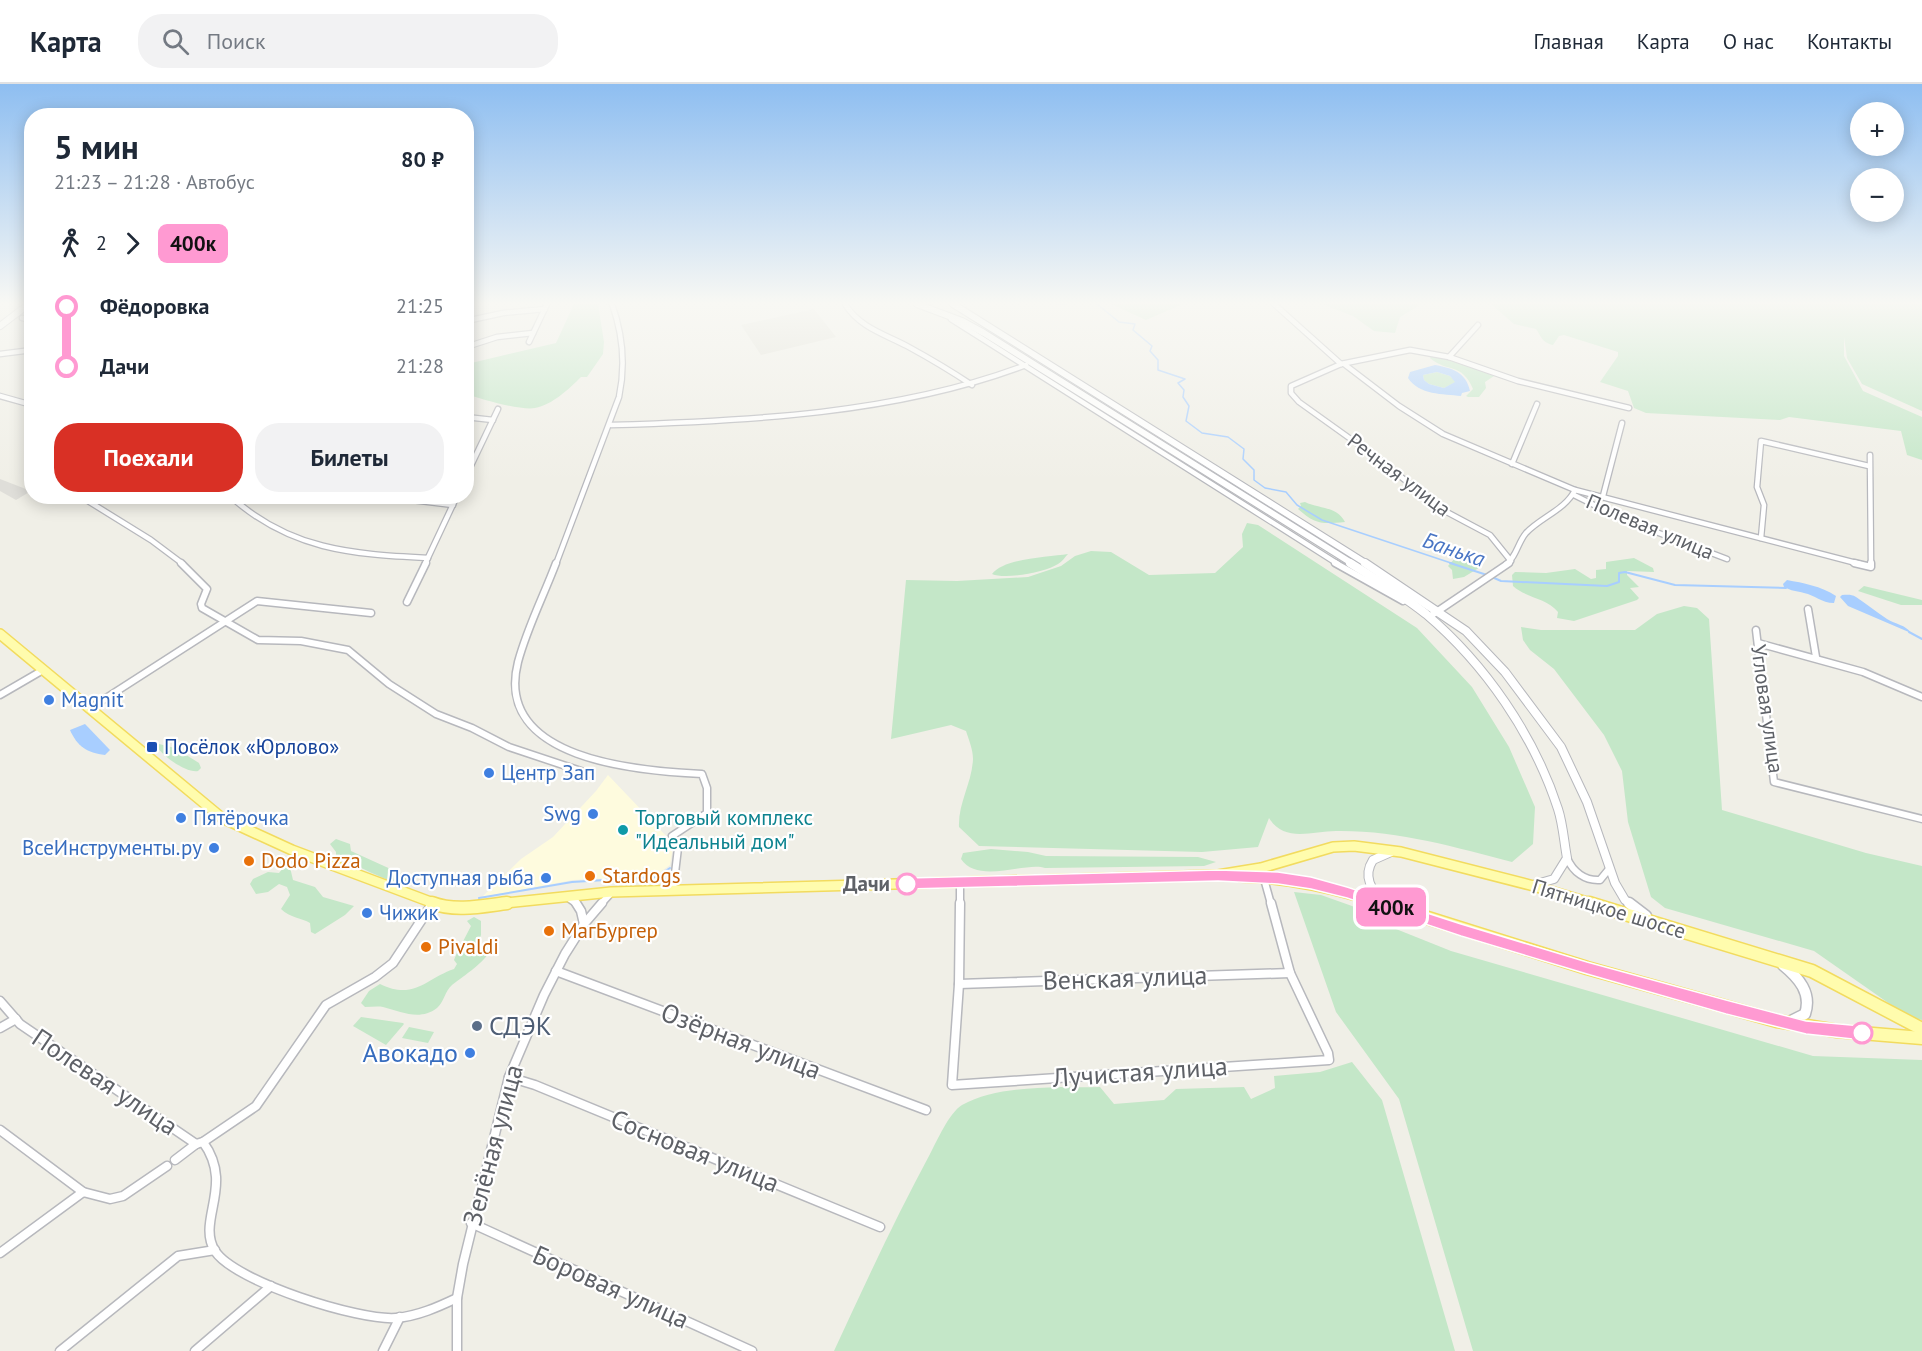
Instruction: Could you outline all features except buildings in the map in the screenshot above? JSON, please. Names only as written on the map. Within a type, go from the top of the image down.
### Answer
[{"type":"main road","points":[[0,634],[166,774],[222,818],[292,850],[432,904],[472,908],[564,895],[673,890],[1218,876],[1278,878],[1311,883],[1587,968],[1777,1021],[1827,1030],[1922,1038]]},
{"type":"main road","name":"Пятницкое шоссе","points":[[1218,876],[1261,868],[1333,847],[1354,846],[1401,852],[1530,885],[1812,971],[1922,1029]]},
{"type":"street","points":[[624,363],[620,397],[611,425],[518,663],[515,694],[518,706],[533,728],[563,748],[621,767],[645,772],[702,774],[704,776],[707,793],[704,817],[678,830],[672,836],[678,848],[673,890]]},
{"type":"street","points":[[936,363],[972,385]]},
{"type":"street","points":[[1023,363],[1336,563],[1426,615],[1439,611],[1511,561],[1517,545],[1527,532],[1557,511],[1574,492]]},
{"type":"street","points":[[1032,363],[1355,565],[1426,615],[1465,654],[1503,700],[1531,744],[1558,811],[1567,858],[1574,871],[1590,880],[1605,877],[1609,869]]},
{"type":"street","points":[[1046,363],[1439,611],[1466,631],[1494,659],[1561,747],[1587,802],[1609,869],[1620,893],[1631,906],[1663,925]]},
{"type":"street","points":[[1342,364],[1346,363]]},
{"type":"street","points":[[1467,363],[1518,381],[1629,408]]},
{"type":"street","points":[[1342,364],[1400,407],[1442,433],[1512,464],[1536,472],[1574,492],[1603,496],[1871,567],[1870,455]]},
{"type":"street","name":"Речная улица","points":[[1342,364],[1291,386],[1291,393],[1299,402],[1380,460],[1441,509],[1490,535],[1511,561]]},
{"type":"street","points":[[611,425],[721,420],[895,401],[972,385],[1026,365]]},
{"type":"street","points":[[0,396],[24,403]]},
{"type":"street","points":[[1512,464],[1537,404]]},
{"type":"street","points":[[474,455],[498,410]]},
{"type":"street","points":[[474,418],[493,420]]},
{"type":"street","points":[[1603,496],[1622,423]]},
{"type":"street","points":[[1761,538],[1764,505],[1757,488],[1761,441],[1869,466]]},
{"type":"street","name":"Полевая улица","points":[[1574,492],[1622,519],[1726,559]]},
{"type":"street","points":[[90,504],[159,543],[177,557],[207,589],[201,604],[202,608],[258,640],[301,641],[348,650],[390,684],[436,714],[472,728],[509,747],[590,774]]},
{"type":"street","points":[[238,504],[268,527],[319,545],[383,556],[428,558]]},
{"type":"street","points":[[407,603],[453,505],[445,504]]},
{"type":"street","points":[[89,709],[260,600],[371,613]]},
{"type":"street","points":[[1808,609],[1816,657]]},
{"type":"street","name":"Угловая улица","points":[[1756,630],[1774,783],[1922,819]]},
{"type":"street","points":[[1758,643],[1816,657],[1906,688],[1922,697]]},
{"type":"street","points":[[0,695],[43,670]]},
{"type":"street","points":[[1400,910],[1377,896],[1367,876],[1371,862],[1378,855],[1401,852]]},
{"type":"street","points":[[1530,885],[1554,879],[1567,858]]},
{"type":"street","points":[[1261,868],[1290,973]]},
{"type":"street","points":[[959,984],[960,882]]},
{"type":"street","name":"Зелёная улица","points":[[457,1351],[457,1298],[471,1223],[509,1077],[556,970],[584,924],[611,892]]},
{"type":"street","points":[[564,895],[578,903],[584,924]]},
{"type":"street","name":"Полевая улица","points":[[0,1000],[20,1024],[199,1143],[256,1106],[265,1096],[320,1011],[337,998],[385,971],[393,963],[432,904]]},
{"type":"street","points":[[1765,956],[1783,965],[1795,975],[1804,987],[1808,999],[1807,1009],[1801,1017],[1791,1021],[1777,1021]]},
{"type":"street","name":"Озёрная улица","points":[[556,970],[926,1110]]},
{"type":"street","name":"Венская улица","points":[[959,984],[1290,973]]},
{"type":"street","name":"Лучистая улица","points":[[959,984],[952,1084],[1329,1060],[1328,1053],[1290,973]]},
{"type":"street","points":[[0,1028],[16,1018]]},
{"type":"street","name":"Сосновая улица","points":[[509,1077],[546,1089],[880,1227]]},
{"type":"street","points":[[0,1130],[83,1192],[110,1199],[123,1196],[167,1166]]},
{"type":"street","points":[[175,1160],[199,1143],[210,1150],[218,1166],[212,1221],[214,1250],[238,1273],[320,1302],[388,1318],[439,1307],[457,1298]]},
{"type":"street","points":[[0,1252],[83,1192]]},
{"type":"street","name":"Боровая улица","points":[[471,1223],[752,1351]]},
{"type":"street","points":[[60,1351],[178,1256],[214,1250]]},
{"type":"street","points":[[195,1351],[271,1286]]},
{"type":"street","points":[[382,1351],[400,1317]]},
{"type":"shaded area","points":[[0,479],[24,488],[24,495],[16,500],[0,491]]},
{"type":"shaded area","points":[[608,775],[669,839],[673,847],[670,865],[655,876],[573,880],[482,897],[521,859],[553,837]]},
{"type":"green space","points":[[474,363],[597,363],[587,377],[581,377],[554,400],[541,406],[529,408],[474,396]]},
{"type":"green space","points":[[1436,363],[1462,363],[1494,376],[1485,382],[1486,388],[1479,397],[1468,397],[1466,396],[1473,389],[1469,381],[1459,371]]},
{"type":"green space","points":[[1613,363],[1848,363],[1863,391],[1922,417],[1922,460],[1907,455],[1901,431],[1789,417],[1780,420],[1646,413],[1634,408],[1628,391],[1600,382]]},
{"type":"green space","points":[[1850,363],[1922,363],[1922,411],[1862,384]]},
{"type":"green space","points":[[1437,372],[1450,376],[1456,382],[1444,388],[1429,384],[1424,380],[1423,375]]},
{"type":"green space","points":[[1305,502],[1333,510],[1345,522],[1315,521],[1298,509],[1301,506],[1300,503]]},
{"type":"green space","points":[[1247,523],[1258,525],[1417,628],[1472,687],[1509,747],[1535,807],[1533,844],[1512,862],[1425,840],[1381,833],[1336,831],[1290,833],[1275,826],[1269,818],[1258,847],[1202,852],[979,846],[959,827],[959,818],[973,759],[966,731],[951,725],[891,739],[906,580],[957,581],[1028,577],[1061,566],[1075,556],[1091,551],[1111,552],[1149,575],[1215,573],[1243,547],[1242,534]]},
{"type":"green space","points":[[1068,554],[1058,564],[1035,572],[1015,576],[992,574],[1016,561]]},
{"type":"green space","points":[[1457,556],[1482,561],[1482,566],[1464,577],[1453,579],[1452,570],[1448,566]]},
{"type":"green space","points":[[1634,558],[1653,568],[1654,572],[1627,571],[1627,575],[1639,587],[1630,588],[1639,598],[1574,621],[1557,618],[1558,612],[1553,607],[1513,586],[1512,575],[1515,572],[1546,573],[1575,569],[1591,579],[1596,578],[1596,570],[1606,569],[1606,562]]},
{"type":"green space","points":[[1864,586],[1922,600],[1922,605],[1901,605],[1858,591]]},
{"type":"green space","points":[[1684,606],[1697,608],[1709,619],[1722,810],[1866,853],[1922,866],[1922,1020],[1907,1016],[1814,951],[1665,908],[1651,897],[1628,822],[1622,771],[1604,735],[1554,669],[1530,650],[1523,640],[1521,627],[1541,630],[1635,630],[1657,614]]},
{"type":"green space","points":[[159,744],[175,748],[199,763],[201,768],[193,771],[182,767],[160,751],[157,747]]},
{"type":"green space","points":[[336,839],[350,844],[351,851],[406,876],[408,880],[403,885],[399,884],[336,856],[330,844]]},
{"type":"green space","points":[[991,849],[1046,856],[1198,857],[1216,862],[1204,866],[1027,867],[990,871],[969,867],[961,859],[963,853]]},
{"type":"green space","points":[[289,863],[293,880],[315,887],[323,897],[354,906],[345,915],[315,934],[311,932],[310,923],[281,909],[290,895],[287,887],[279,884],[268,892],[256,894],[250,884],[253,879],[268,872],[279,873],[283,864]]},
{"type":"green space","points":[[1294,892],[1321,895],[1352,906],[1386,925],[1451,951],[1813,1056],[1922,1060],[1922,1351],[1473,1351],[1399,1099],[1336,1012]]},
{"type":"green space","points":[[474,917],[481,921],[481,935],[474,952],[487,955],[450,987],[437,1008],[417,1015],[383,1007],[365,1007],[361,1003],[369,991],[380,984],[392,989],[411,989],[454,969],[457,964],[454,960],[471,926],[467,921]]},
{"type":"green space","points":[[361,1017],[404,1024],[386,1045],[353,1026]]},
{"type":"green space","points":[[409,1027],[434,1032],[428,1043],[402,1038]]},
{"type":"green space","points":[[1352,1062],[1382,1100],[1455,1351],[834,1351],[917,1178],[948,1121],[962,1105],[993,1093],[1029,1088],[1100,1087],[1114,1104],[1164,1100],[1176,1089],[1244,1087],[1251,1099],[1275,1088],[1274,1076],[1320,1072]]},
{"type":"water","points":[[1435,365],[1447,368],[1462,375],[1470,391],[1462,393],[1461,396],[1425,391],[1418,388],[1408,378],[1410,372]],"holes":[[[1437,372],[1450,376],[1455,382],[1444,388],[1429,384],[1424,380],[1423,375]]]},
{"type":"water","points":[[1787,580],[1824,590],[1836,596],[1834,603],[1784,587],[1783,584]]},
{"type":"water","points":[[1842,595],[1856,597],[1911,633],[1848,606],[1840,597]]},
{"type":"water","points":[[85,724],[110,750],[105,755],[83,748],[73,736],[70,730]]},
{"type":"waterway","name":"Банька","points":[[1158,363],[1158,370],[1185,379],[1178,383],[1184,390],[1183,397],[1189,406],[1186,421],[1202,433],[1228,437],[1244,449],[1243,459],[1254,470],[1254,480],[1265,488],[1286,492],[1297,505],[1322,520],[1454,564]]},
{"type":"waterway","name":"Банька","points":[[1450,563],[1487,575]]},
{"type":"waterway","name":"Банька","points":[[1492,577],[1501,581],[1607,586],[1619,582],[1619,573],[1625,572],[1675,585],[1786,588]]},
{"type":"waterway","name":"Банька","points":[[1909,632],[1922,639]]},
{"type":"waterway","points":[[479,898],[572,882],[656,877],[670,868]]},
{"type":"bus line","name":"400к","points":[[907,884],[1218,876],[1278,878],[1311,883],[1347,892],[1461,930],[1587,968],[1777,1021],[1806,1028],[1862,1033]]},
{"type":"place","name":"Magnit","points":[[49,700]]},
{"type":"place","name":"Посёлок «Юрлово»","points":[[152,747]]},
{"type":"place","name":"Центр Зап","points":[[489,773]]},
{"type":"place","name":"Swg","points":[[593,814]]},
{"type":"place","name":"Пятёрочка","points":[[181,818]]},
{"type":"place","name":"Торговый комплекс \"Идеальный дом\"","points":[[623,830]]},
{"type":"place","name":"ВсеИнструменты.ру","points":[[214,848]]},
{"type":"place","name":"Dodo Pizza","points":[[249,861]]},
{"type":"place","name":"Stardogs","points":[[590,876]]},
{"type":"place","name":"Доступная рыба","points":[[546,878]]},
{"type":"place","name":"Дачи","points":[[907,884]]},
{"type":"place","name":"Чижик","points":[[367,913]]},
{"type":"place","name":"МагБургер","points":[[549,931]]},
{"type":"place","name":"Pivaldi","points":[[426,947]]},
{"type":"place","name":"СДЭК","points":[[477,1026]]},
{"type":"place","name":"Авокадо","points":[[470,1053]]}]
